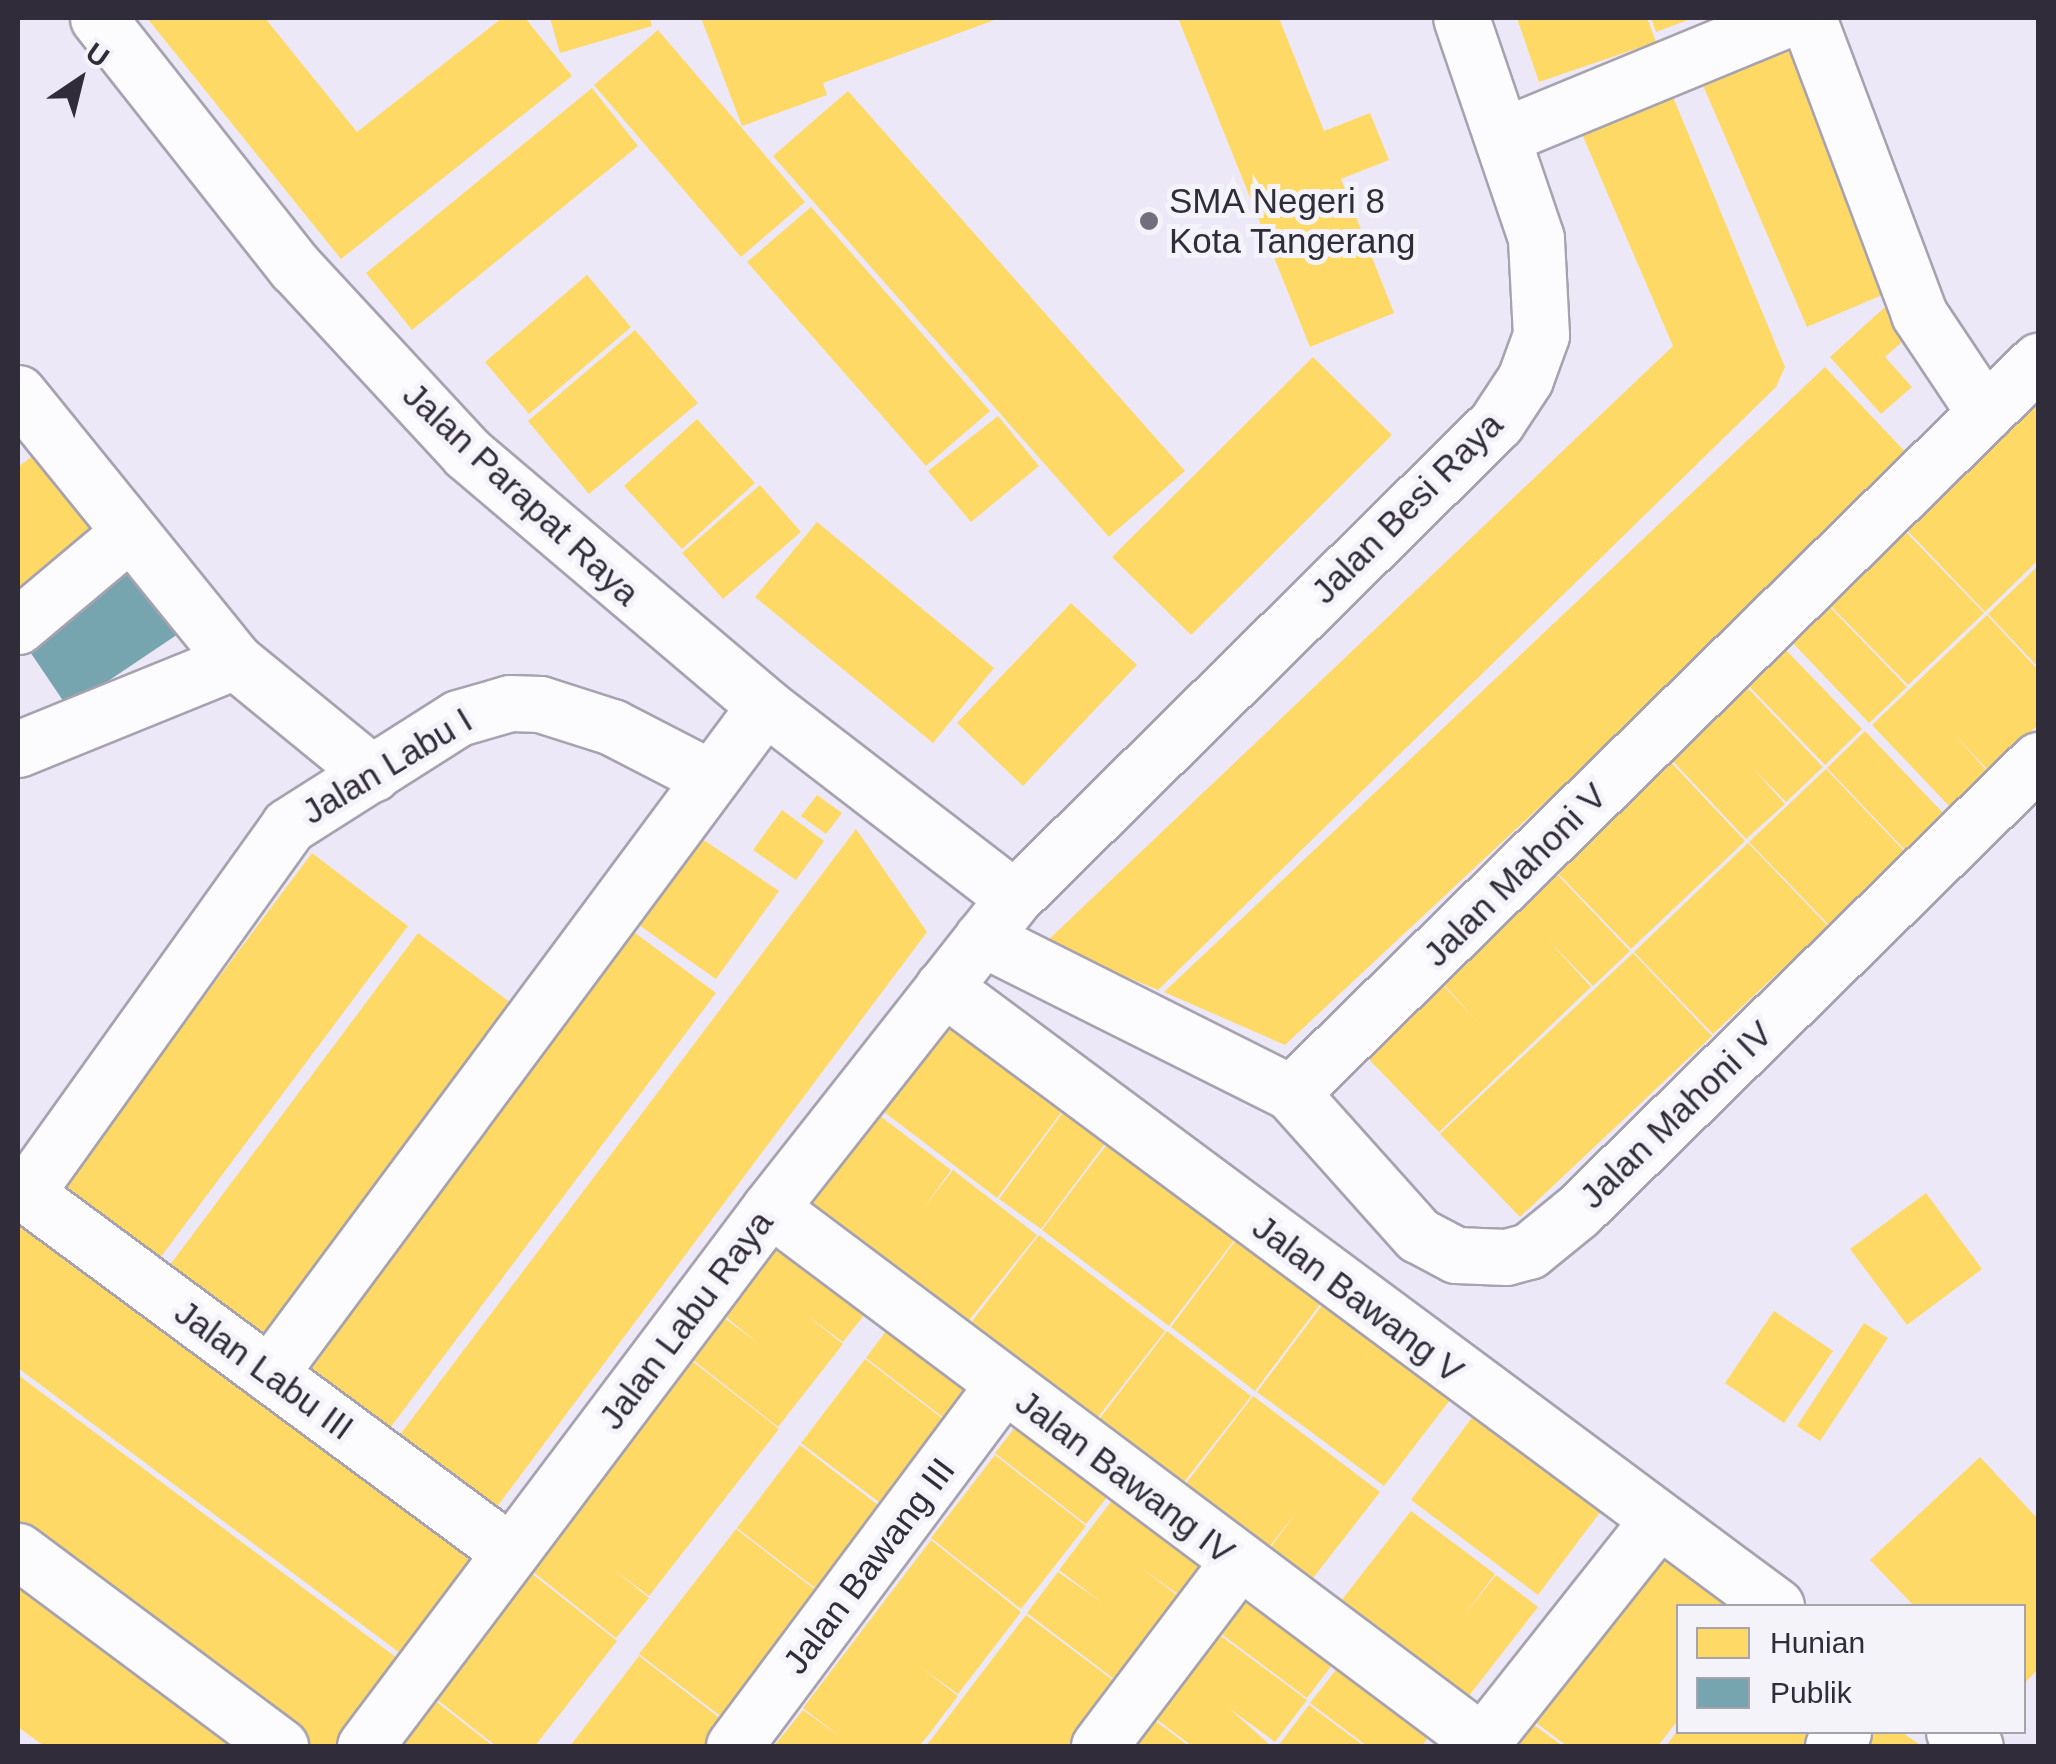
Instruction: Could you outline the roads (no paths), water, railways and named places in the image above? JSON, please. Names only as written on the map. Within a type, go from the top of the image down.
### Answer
[{"type":"street","name":"Jalan Parapat Raya","points":[[98,18],[296,267],[454,439],[765,706],[998,918]]},
{"type":"street","name":"Jalan Besi Raya","points":[[998,918],[1496,423],[1525,379],[1542,335],[1544,291],[1536,238],[1506,135],[1461,18]]},
{"type":"street","points":[[1506,135],[1789,18]]},
{"type":"street","points":[[1808,18],[1919,314],[1985,413]]},
{"type":"street","name":"Jalan Mahoni V","points":[[1291,1093],[2038,360]]},
{"type":"street","points":[[18,393],[234,661],[373,774]]},
{"type":"street","points":[[18,626],[130,532]]},
{"type":"street","points":[[18,749],[234,661]]},
{"type":"street","name":"Jalan Labu I","points":[[21,1191],[288,826],[458,718],[510,704],[578,714],[709,778]]},
{"type":"street","points":[[269,1374],[765,706]]},
{"type":"street","name":"Jalan Mahoni IV","points":[[1291,1093],[1418,1236],[1456,1255],[1485,1260],[1529,1250],[1578,1211],[2038,760]]},
{"type":"street","points":[[998,918],[1291,1093]]},
{"type":"street","name":"Jalan Labu Raya","points":[[365,1746],[770,1208],[998,918]]},
{"type":"street","name":"Jalan Bawang V","points":[[944,987],[1656,1523],[1773,1604]]},
{"type":"street","name":"Jalan Labu III","points":[[21,1191],[510,1552]]},
{"type":"street","name":"Jalan Bawang IV","points":[[770,1208],[1481,1744]]},
{"type":"street","name":"Jalan Bawang III","points":[[734,1746],[1003,1385]]},
{"type":"street","points":[[1481,1744],[1656,1523]]},
{"type":"street","points":[[18,1551],[280,1746]]},
{"type":"street","points":[[1100,1746],[1238,1562]]},
{"type":"place","name":"SMA Negeri 8 Kota Tangerang","points":[[1149,221]]}]
